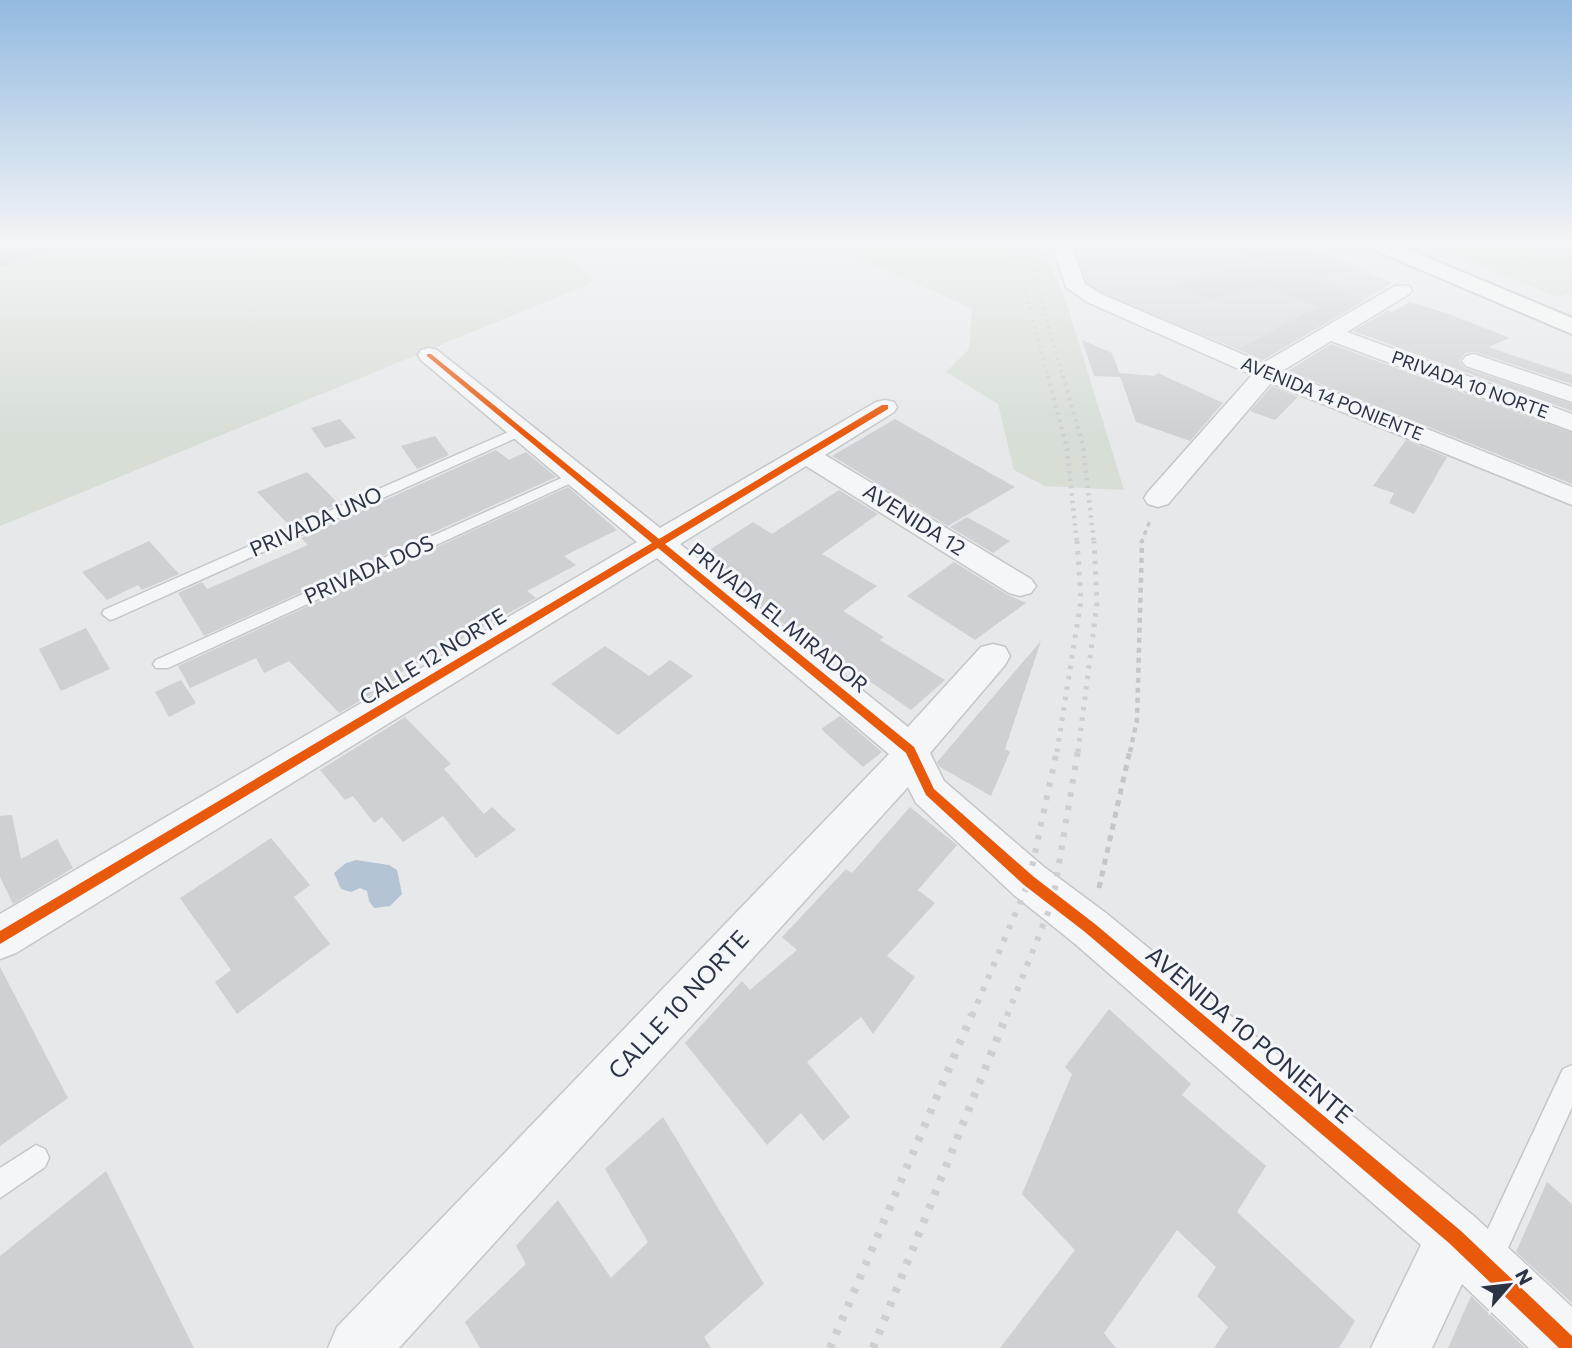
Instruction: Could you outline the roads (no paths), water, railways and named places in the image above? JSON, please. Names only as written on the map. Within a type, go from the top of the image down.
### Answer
[{"type":"highway","points":[[1527,308],[1572,327]]},
{"type":"street","name":"AVENIDA 14 PONIENTE","points":[[1117,308],[1268,373],[1572,497]]},
{"type":"street","points":[[1158,498],[1272,367],[1370,308]]},
{"type":"street","name":"PRIVADA 10 NORTE","points":[[1352,318],[1385,330]]},
{"type":"street","name":"PRIVADA 10 NORTE","points":[[1329,333],[1572,422]]},
{"type":"street","name":"PRIVADA 10 NORTE","points":[[1447,352],[1572,396]]},
{"type":"street","name":"PRIVADA EL MIRADOR","points":[[429,355],[910,750]]},
{"type":"street","name":"CALLE 12 NORTE","points":[[0,938],[886,407]]},
{"type":"street","name":"AVENIDA 12","points":[[807,455],[1020,586]]},
{"type":"street","name":"CALLE 10 NORTE","points":[[358,1348],[903,766],[910,750],[993,656]]},
{"type":"street","name":"AVENIDA 10 PONIENTE","points":[[910,750],[930,792],[1029,881],[1090,928],[1470,1252],[1572,1348]]},
{"type":"street","points":[[1401,1348],[1470,1252]]},
{"type":"lane","name":"PRIVADA UNO","points":[[110,614],[522,430]]},
{"type":"lane","name":"PRIVADA DOS","points":[[162,664],[577,475]]},
{"type":"lane","points":[[1470,1252],[1572,1078]]},
{"type":"lane","points":[[0,1184],[36,1158]]},
{"type":"water","points":[[356,860],[389,865],[397,870],[402,894],[390,906],[374,908],[367,891],[360,888],[351,892],[341,889],[334,873],[346,863]]},
{"type":"railway","points":[[1030,308],[1048,377]]},
{"type":"railway","points":[[1043,308],[1063,377]]},
{"type":"railway","points":[[1048,376],[1067,449],[1077,543]]},
{"type":"railway","points":[[1063,376],[1083,446],[1094,543]]},
{"type":"railway","points":[[1057,752],[1081,600],[1077,541]]},
{"type":"railway","points":[[1078,752],[1097,603],[1094,541]]},
{"type":"railway","points":[[972,1016],[1029,881],[1057,750]]},
{"type":"railway","points":[[1007,1016],[1053,900],[1078,750]]},
{"type":"railway","points":[[830,1348],[972,1014]]},
{"type":"railway","points":[[873,1348],[1007,1014]]}]
